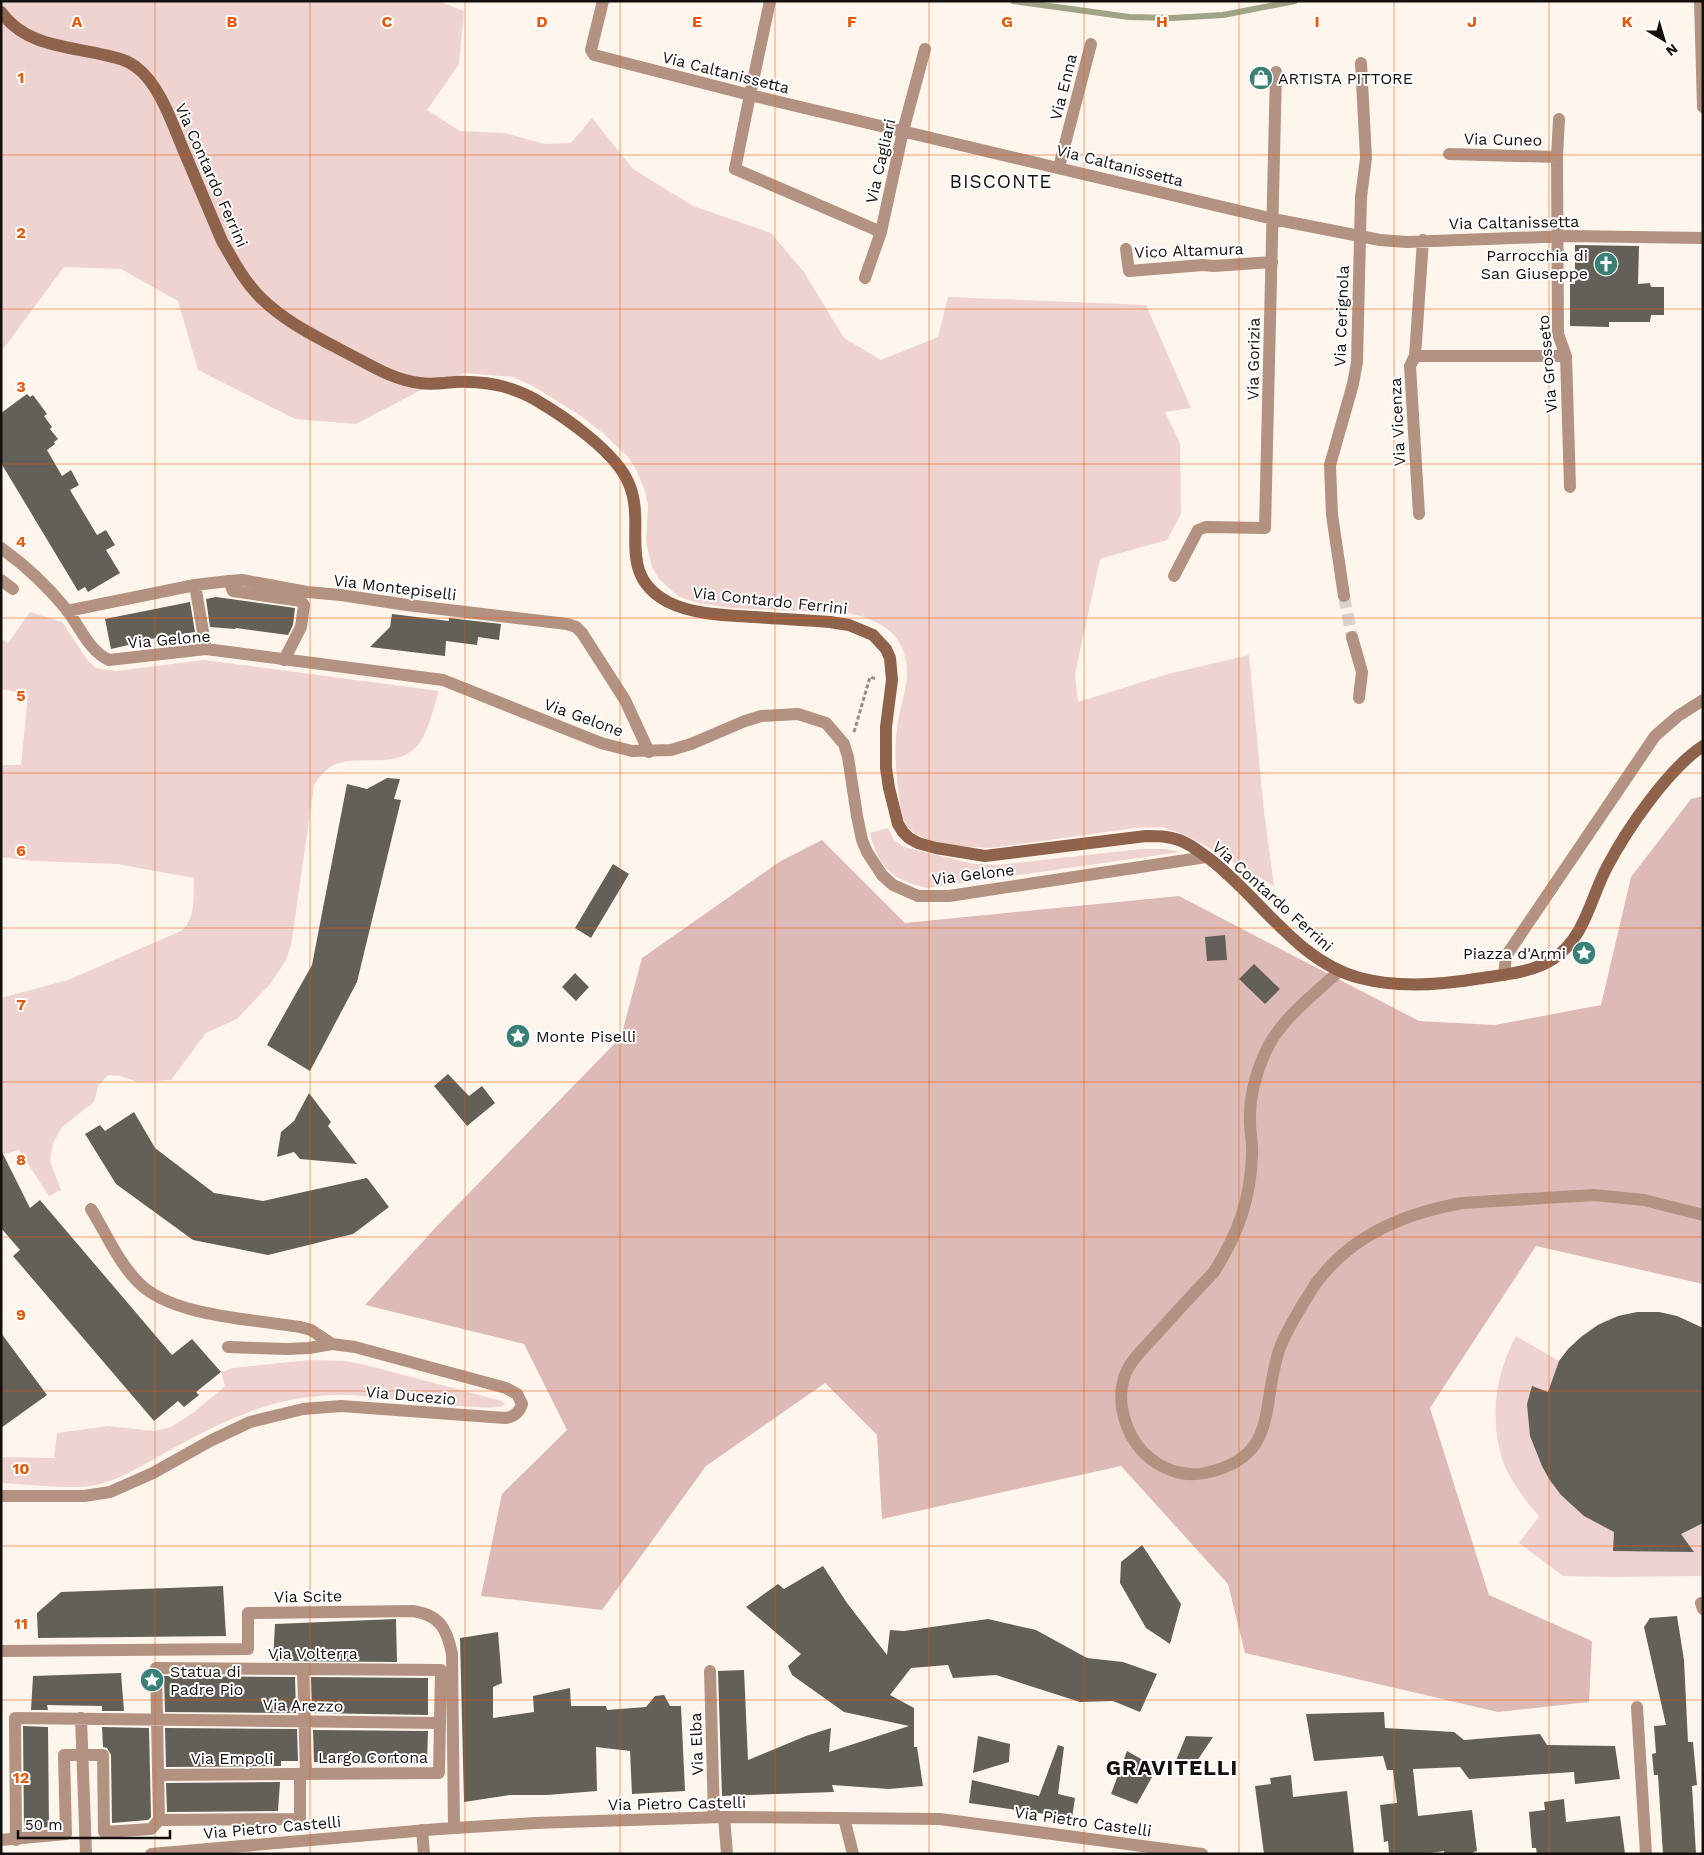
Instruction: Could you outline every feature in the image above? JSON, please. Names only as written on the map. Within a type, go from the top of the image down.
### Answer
[{"type":"main road","name":"Via Contardo Ferrini","points":[[1,12],[8,21],[27,36],[51,44],[114,57],[136,67],[145,75],[167,112],[222,241],[233,261],[259,296],[290,322],[364,362],[406,381],[428,384],[476,382],[510,388],[535,400],[559,416],[611,456],[622,470],[634,498],[634,550],[641,575],[648,585],[668,602],[706,613],[830,622],[849,625],[872,634],[886,649],[892,669],[886,727],[886,768],[894,812],[903,832],[918,843],[985,856],[1161,836],[1182,841],[1206,857],[1230,876],[1309,952],[1325,964],[1340,971],[1360,978],[1381,982],[1431,984],[1504,975],[1552,960],[1569,946],[1583,924],[1607,867],[1624,838],[1673,772],[1703,746]]},
{"type":"street","name":"Via Caltanissetta","points":[[603,1],[591,50],[594,55],[750,95],[1273,219],[1389,241],[1407,242],[1558,237],[1703,238]]},
{"type":"street","points":[[770,1],[735,169],[881,232]]},
{"type":"street","points":[[1700,1],[1703,107]]},
{"type":"street","name":"Via Enna","points":[[1059,167],[1091,44]]},
{"type":"street","name":"Via Cagliari","points":[[865,278],[881,232],[903,131],[924,50]]},
{"type":"street","name":"Via Cerignola","points":[[1344,596],[1332,515],[1330,465],[1353,384],[1357,362],[1361,197],[1366,158],[1361,63]]},
{"type":"street","name":"Via Gorizia","points":[[1174,576],[1198,530],[1206,527],[1265,528],[1276,72]]},
{"type":"street","name":"Via Grosseto","points":[[1559,119],[1557,156],[1558,334],[1566,356],[1570,487]]},
{"type":"street","name":"Via Cuneo","points":[[1449,154],[1557,156]]},
{"type":"street","name":"Via Vicenza","points":[[1419,514],[1410,366],[1416,356],[1423,240]]},
{"type":"street","name":"Vico Altamura","points":[[1126,249],[1129,271],[1272,262]]},
{"type":"street","points":[[1416,356],[1566,356]]},
{"type":"street","name":"Via Gelone","points":[[1,548],[23,566],[67,611],[95,651],[109,660],[206,648],[442,680],[601,743],[632,751],[671,750],[762,716],[798,714],[826,723],[844,744],[848,757],[857,816],[867,852],[882,875],[893,885],[918,896],[949,896],[1206,857]]},
{"type":"street","points":[[1,580],[14,589]]},
{"type":"street","name":"Via Montepiselli","points":[[67,611],[195,585],[242,580],[308,592],[567,624],[576,627],[582,633],[625,700],[649,752]]},
{"type":"street","points":[[229,581],[234,591],[301,601],[304,605],[302,627],[284,660]]},
{"type":"street","points":[[195,585],[206,648]]},
{"type":"street","points":[[1352,637],[1362,672],[1359,698]]},
{"type":"street","points":[[1504,975],[1506,956],[1655,736],[1678,716],[1703,700]]},
{"type":"street","points":[[1340,971],[1304,1003],[1284,1024],[1266,1051],[1255,1076],[1251,1097],[1250,1122],[1253,1152],[1248,1199],[1241,1221],[1222,1259],[1214,1272],[1142,1350],[1124,1378],[1122,1410],[1127,1426],[1133,1441],[1159,1466],[1180,1473],[1197,1475],[1216,1471],[1235,1463],[1248,1453],[1260,1437],[1266,1420],[1281,1346],[1294,1318],[1321,1276],[1338,1259],[1360,1240],[1392,1222],[1423,1211],[1462,1203],[1594,1196],[1644,1200],[1703,1215]]},
{"type":"street","points":[[91,1209],[130,1273],[150,1293],[160,1299],[201,1312],[300,1327],[311,1330],[332,1344]]},
{"type":"street","name":"Via Ducezio","points":[[1,1496],[84,1496],[110,1492],[153,1473],[210,1441],[250,1422],[304,1409],[341,1406],[505,1418],[512,1417],[520,1409],[521,1399],[518,1394],[506,1388],[355,1347],[332,1344],[287,1349],[228,1347]]},
{"type":"street","name":"Via Scite","points":[[1,1651],[248,1649],[248,1613],[413,1611],[426,1613],[434,1617],[446,1632],[452,1654],[454,1828]]},
{"type":"street","name":"Via Volterra","points":[[157,1719],[156,1668],[441,1670],[440,1722]]},
{"type":"street","points":[[159,1820],[300,1819],[305,1721],[304,1669]]},
{"type":"street","name":"Via Elba","points":[[710,1671],[719,1817],[727,1854]]},
{"type":"street","points":[[1638,1707],[1646,1854]]},
{"type":"street","name":"Via Arezzo","points":[[16,1840],[15,1718],[440,1722]]},
{"type":"street","points":[[81,1718],[86,1854]]},
{"type":"street","points":[[1,1840],[66,1834],[64,1755],[103,1755],[104,1832],[152,1829],[159,1820],[157,1719]]},
{"type":"street","name":"Largo Cortona","points":[[303,1774],[440,1773],[440,1722]]},
{"type":"street","name":"Via Empoli","points":[[158,1775],[303,1774]]},
{"type":"street","name":"Via Pietro Castelli","points":[[151,1854],[422,1830],[719,1817],[948,1820],[1202,1854]]},
{"type":"street","points":[[844,1818],[853,1854]]},
{"type":"street","points":[[422,1830],[424,1854]]},
{"type":"path","points":[[856,738],[854,731],[870,678],[877,678],[876,688]]},
{"type":"shaded area","points":[[1,1],[438,1],[464,11],[459,64],[427,110],[460,131],[504,133],[545,144],[571,143],[592,118],[633,169],[693,206],[771,233],[804,272],[844,338],[881,360],[938,337],[948,297],[1146,305],[1191,408],[1165,412],[1180,443],[1181,514],[1167,540],[1100,559],[1075,674],[1078,702],[1168,674],[1249,655],[1264,811],[1274,886],[1201,843],[1162,827],[1136,828],[990,848],[960,846],[939,842],[920,836],[912,831],[902,815],[896,770],[897,728],[907,675],[906,661],[903,649],[890,632],[871,620],[848,613],[731,608],[699,603],[679,597],[659,579],[652,567],[646,542],[648,505],[645,491],[629,458],[604,434],[578,414],[533,386],[513,377],[465,373],[425,388],[356,424],[295,419],[198,370],[178,301],[121,269],[64,267],[1,352]]},
{"type":"shaded area","points":[[30,612],[62,622],[88,661],[96,668],[116,671],[204,660],[439,691],[426,730],[420,742],[412,751],[392,759],[358,760],[336,764],[329,768],[314,785],[291,946],[285,962],[270,984],[237,1019],[206,1033],[171,1080],[138,1082],[120,1076],[108,1075],[98,1086],[94,1102],[62,1127],[53,1143],[50,1161],[61,1190],[49,1196],[19,1150],[1,1155],[1,998],[68,980],[181,931],[189,921],[191,914],[194,878],[117,864],[34,861],[1,857],[1,765],[21,765],[28,694],[1,689],[1,639],[8,643]]},
{"type":"shaded area","points":[[1703,796],[1703,1284],[1536,1246],[1430,1408],[1489,1595],[1592,1641],[1589,1702],[1498,1712],[1245,1653],[1228,1584],[1121,1466],[882,1519],[877,1435],[825,1383],[706,1466],[602,1610],[481,1596],[502,1494],[567,1430],[524,1344],[365,1305],[436,1227],[621,1037],[642,958],[779,862],[822,840],[905,923],[1179,896],[1419,1021],[1495,1025],[1601,1005],[1631,877],[1691,799]]},
{"type":"shaded area","points":[[888,828],[894,840],[904,847],[974,864],[998,865],[1141,849],[1166,849],[1180,852],[928,888],[905,881],[896,876],[883,863],[873,845],[870,833]]},
{"type":"shaded area","points":[[1659,1312],[1677,1316],[1703,1328],[1703,1576],[1563,1576],[1519,1543],[1539,1516],[1521,1494],[1509,1475],[1500,1452],[1495,1418],[1498,1384],[1503,1368],[1516,1336],[1559,1361],[1578,1339],[1602,1322],[1620,1316]]},
{"type":"shaded area","points":[[310,1360],[345,1361],[362,1364],[502,1401],[505,1405],[478,1407],[342,1395],[309,1397],[272,1404],[236,1417],[126,1474],[100,1484],[65,1487],[1,1483],[1,1457],[54,1458],[57,1433],[108,1426],[154,1431],[171,1427],[193,1413],[225,1386],[221,1372],[233,1368]]},
{"type":"building","points":[[1575,245],[1639,246],[1638,284],[1650,283],[1651,287],[1664,287],[1664,315],[1651,315],[1650,322],[1609,322],[1609,327],[1570,326],[1570,283],[1575,284]]},
{"type":"building","points":[[27,394],[30,397],[33,395],[47,414],[44,416],[52,427],[50,429],[58,439],[47,450],[62,476],[71,470],[79,485],[70,490],[97,535],[106,530],[115,545],[106,550],[120,573],[88,592],[85,587],[78,591],[1,463],[1,413]]},
{"type":"building","points":[[216,597],[295,608],[293,625],[288,635],[236,628],[210,627],[206,599]]},
{"type":"building","points":[[190,602],[195,632],[137,641],[137,643],[111,649],[105,619]]},
{"type":"building","points":[[392,614],[449,621],[449,618],[501,624],[499,640],[478,637],[477,645],[446,641],[445,656],[370,647],[390,627]]},
{"type":"building","points":[[387,778],[400,779],[394,799],[401,800],[357,982],[310,1071],[267,1045],[312,965],[347,784],[367,789]]},
{"type":"building","points":[[613,864],[629,874],[591,938],[575,928]]},
{"type":"building","points":[[1225,935],[1227,960],[1207,961],[1205,937]]},
{"type":"building","points":[[1254,964],[1280,989],[1265,1004],[1239,979]]},
{"type":"building","points":[[575,973],[589,987],[576,1001],[562,987]]},
{"type":"building","points":[[448,1074],[469,1096],[482,1086],[495,1103],[467,1126],[434,1086]]},
{"type":"building","points":[[309,1093],[331,1122],[328,1126],[357,1164],[300,1159],[294,1152],[277,1157],[281,1132],[294,1121]]},
{"type":"building","points":[[134,1112],[155,1148],[214,1193],[263,1201],[367,1178],[389,1207],[353,1234],[268,1255],[193,1240],[116,1184],[85,1134],[100,1125],[105,1131]]},
{"type":"building","points":[[1,1150],[30,1208],[40,1200],[172,1355],[192,1339],[221,1372],[196,1392],[199,1395],[184,1407],[178,1401],[154,1421],[13,1256],[20,1250],[1,1228]]},
{"type":"building","points":[[1637,1312],[1659,1312],[1677,1316],[1703,1328],[1703,1523],[1681,1534],[1694,1552],[1613,1551],[1614,1532],[1584,1516],[1561,1495],[1542,1466],[1530,1436],[1527,1404],[1532,1386],[1548,1392],[1559,1361],[1581,1337],[1598,1325],[1618,1316]]},
{"type":"building","points":[[1,1333],[47,1395],[1,1428]]},
{"type":"building","points":[[1142,1545],[1181,1604],[1170,1644],[1146,1628],[1120,1583],[1121,1562]]},
{"type":"building","points":[[823,1566],[847,1603],[887,1655],[890,1630],[904,1631],[988,1619],[1036,1630],[1087,1658],[1123,1662],[1157,1674],[1140,1712],[1113,1701],[1080,1702],[996,1675],[953,1678],[948,1665],[911,1668],[890,1695],[914,1708],[914,1747],[917,1747],[923,1786],[889,1789],[832,1785],[834,1792],[722,1796],[718,1671],[744,1670],[748,1760],[806,1736],[831,1728],[829,1752],[909,1726],[844,1712],[792,1675],[788,1666],[801,1654],[746,1607],[778,1584],[784,1589]]},
{"type":"building","points":[[223,1586],[226,1636],[38,1638],[37,1613],[61,1592]]},
{"type":"building","points":[[1677,1616],[1684,1660],[1688,1742],[1693,1742],[1697,1785],[1692,1786],[1696,1854],[1663,1854],[1658,1775],[1654,1775],[1652,1754],[1656,1753],[1654,1726],[1666,1725],[1644,1627],[1650,1618]]},
{"type":"building","points":[[396,1619],[397,1662],[273,1661],[275,1624]]},
{"type":"building","points":[[498,1632],[502,1683],[493,1687],[493,1718],[534,1712],[533,1696],[570,1688],[571,1706],[606,1706],[607,1710],[646,1707],[655,1696],[664,1695],[670,1706],[681,1706],[685,1791],[632,1794],[630,1751],[596,1747],[597,1791],[547,1795],[510,1795],[464,1802],[460,1638]]},
{"type":"building","points":[[121,1673],[124,1711],[102,1711],[102,1706],[47,1705],[48,1710],[31,1710],[33,1676]]},
{"type":"building","points":[[164,1676],[295,1677],[296,1713],[165,1712]]},
{"type":"building","points":[[311,1677],[428,1678],[428,1715],[312,1713]]},
{"type":"building","points":[[1384,1712],[1385,1728],[1454,1732],[1464,1740],[1540,1734],[1547,1745],[1615,1746],[1620,1779],[1575,1784],[1574,1772],[1469,1779],[1460,1767],[1413,1769],[1418,1816],[1472,1810],[1477,1851],[1473,1852],[1473,1854],[1444,1854],[1444,1851],[1424,1854],[1389,1854],[1388,1841],[1384,1842],[1380,1805],[1397,1803],[1393,1770],[1387,1770],[1383,1756],[1314,1761],[1306,1714]]},
{"type":"building","points":[[23,1726],[48,1727],[49,1827],[24,1830]]},
{"type":"building","points":[[102,1727],[149,1728],[151,1817],[148,1820],[112,1823],[111,1755],[107,1748],[103,1747]]},
{"type":"building","points":[[165,1728],[297,1729],[298,1761],[281,1761],[281,1766],[166,1767]]},
{"type":"building","points":[[313,1730],[428,1731],[427,1764],[314,1762]]},
{"type":"building","points":[[978,1736],[1010,1744],[1009,1762],[973,1773]]},
{"type":"building","points":[[1186,1736],[1213,1737],[1195,1764],[1175,1763]]},
{"type":"building","points":[[1058,1745],[1064,1747],[1058,1794],[1075,1798],[1072,1818],[969,1803],[972,1780],[1039,1796]]},
{"type":"building","points":[[1127,1751],[1157,1768],[1137,1804],[1111,1794]]},
{"type":"building","points":[[1291,1775],[1293,1797],[1347,1791],[1354,1853],[1264,1854],[1255,1786],[1271,1784],[1270,1778]]},
{"type":"building","points":[[280,1782],[278,1811],[167,1812],[166,1783]]},
{"type":"building","points":[[1564,1799],[1566,1822],[1620,1816],[1625,1854],[1537,1854],[1536,1848],[1532,1848],[1529,1812],[1545,1810],[1544,1802]]},
{"type":"waterway","points":[[1013,1],[1129,17],[1172,18],[1223,15],[1295,1]]},
{"type":"tunnel","points":[[1344,596],[1352,637]]},
{"type":"place","name":"ARTISTA PITTORE","points":[[1261,78]]},
{"type":"place","name":"Parrocchia di San Giuseppe","points":[[1606,264]]},
{"type":"place","name":"Piazza d'Armi","points":[[1584,953]]},
{"type":"place","name":"Monte Piselli","points":[[518,1036]]},
{"type":"place","name":"Statua di Padre Pio","points":[[152,1680]]},
{"type":"district","name":"BISCONTE","points":[[1001,181]]},
{"type":"district","name":"GRAVITELLI","points":[[1172,1768]]}]
